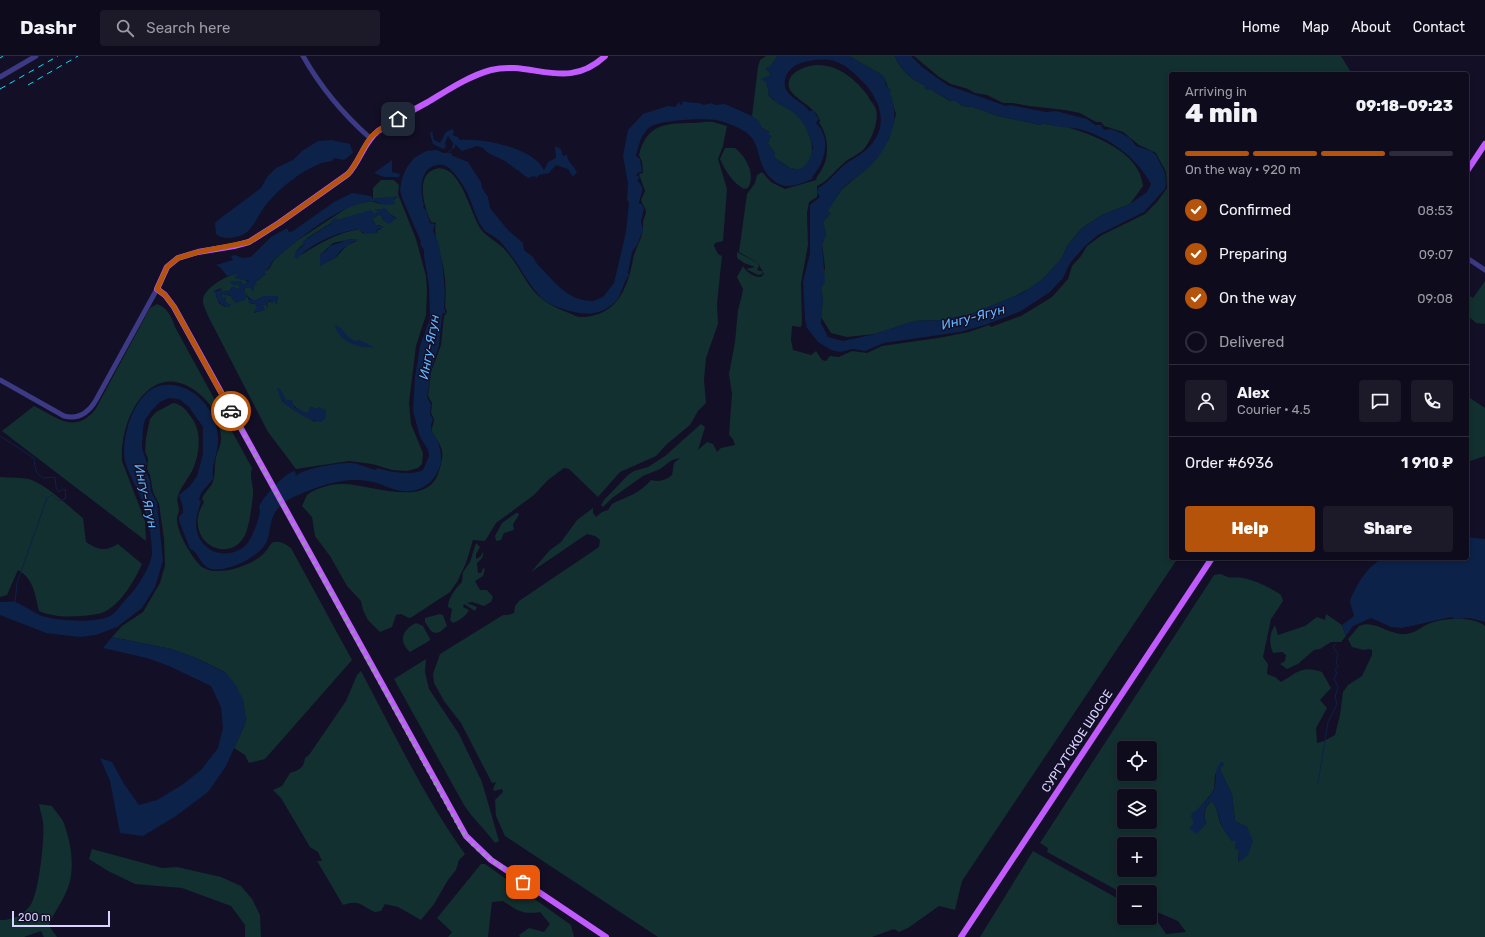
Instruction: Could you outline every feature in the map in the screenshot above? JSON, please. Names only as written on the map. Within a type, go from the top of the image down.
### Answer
[{"type":"main road","points":[[605,56],[585,69],[565,75],[508,68],[486,72],[448,90],[382,128],[370,138],[355,166],[342,179],[249,242],[198,252],[178,258],[167,267],[157,289],[165,295],[174,307],[466,836],[491,860],[606,937]]},
{"type":"main road","points":[[1469,168],[1485,144]]},
{"type":"main road","name":"СУРГУТСКОЕ ШОССЕ","points":[[961,937],[1211,560]]},
{"type":"street","points":[[0,77],[36,56]]},
{"type":"street","points":[[303,56],[320,85],[335,104],[370,138]]},
{"type":"street","points":[[1469,259],[1485,270]]},
{"type":"street","points":[[0,380],[64,416],[73,418],[82,415],[89,410],[96,400],[157,289]]},
{"type":"green space","points":[[766,56],[778,56],[770,67],[766,68],[771,75],[762,79],[767,83],[769,96],[797,115],[806,127],[809,135],[812,151],[811,158],[807,165],[801,170],[790,168],[775,158],[775,153],[767,143],[769,141],[767,134],[769,132],[762,128],[752,116],[758,67],[760,60]]},
{"type":"green space","points":[[849,56],[895,56],[903,69],[915,80],[925,85],[926,90],[932,90],[950,101],[955,100],[962,106],[973,107],[998,116],[1041,125],[1043,123],[1063,126],[1100,139],[1124,154],[1133,163],[1140,174],[1143,186],[1130,204],[1102,215],[1082,228],[1067,246],[1062,258],[1045,277],[1031,288],[1011,298],[971,314],[942,320],[914,321],[875,334],[847,337],[831,333],[821,317],[823,298],[821,288],[825,267],[822,244],[826,234],[823,222],[830,213],[826,212],[842,189],[872,164],[889,139],[896,114],[885,79],[882,75]]},
{"type":"green space","points":[[914,56],[1341,56],[1351,72],[1169,72],[1169,560],[1177,560],[962,881],[955,910],[939,906],[908,928],[899,932],[894,929],[872,937],[658,937],[505,836],[496,816],[495,800],[503,792],[502,789],[494,791],[493,789],[496,782],[492,783],[461,723],[444,701],[434,683],[433,674],[440,654],[503,615],[514,613],[515,606],[519,601],[599,547],[600,540],[595,536],[587,534],[531,572],[550,550],[561,542],[577,520],[593,508],[593,513],[596,517],[602,512],[608,510],[612,504],[642,489],[651,480],[659,481],[667,479],[672,475],[674,463],[680,458],[672,460],[660,469],[643,476],[612,498],[603,507],[601,505],[604,500],[628,475],[634,471],[648,467],[665,456],[701,424],[705,427],[698,450],[707,442],[713,444],[717,452],[721,448],[735,445],[733,439],[729,435],[732,394],[729,374],[735,342],[738,310],[743,289],[737,277],[743,266],[749,273],[758,277],[761,277],[764,274],[758,263],[739,252],[747,194],[755,183],[757,175],[762,172],[771,182],[785,189],[816,180],[825,164],[827,145],[824,133],[819,123],[820,121],[818,115],[791,92],[789,87],[790,79],[799,70],[809,66],[819,65],[828,66],[846,74],[862,88],[875,107],[877,114],[876,125],[870,140],[864,149],[845,162],[826,180],[817,186],[817,197],[809,202],[807,213],[808,245],[801,283],[802,323],[801,327],[792,326],[791,340],[793,350],[811,355],[816,351],[822,360],[826,361],[830,356],[839,357],[852,351],[867,353],[882,346],[969,332],[989,325],[991,327],[1021,316],[1052,297],[1068,279],[1072,266],[1087,246],[1102,235],[1145,214],[1157,202],[1167,188],[1166,172],[1156,153],[1139,145],[1123,132],[1104,126],[1101,122],[1096,122],[1080,113],[1013,103],[1003,103],[987,95],[975,93],[968,89],[951,84],[939,77]]},
{"type":"green space","points":[[713,122],[727,126],[723,146],[718,159],[727,189],[723,241],[715,243],[714,246],[718,254],[722,256],[717,304],[718,324],[706,358],[704,380],[706,403],[698,411],[690,425],[667,444],[656,456],[620,472],[598,497],[569,469],[564,468],[548,480],[534,495],[496,523],[485,541],[473,540],[466,563],[457,582],[450,592],[412,617],[409,618],[401,614],[396,615],[392,627],[380,632],[368,620],[363,610],[361,601],[347,586],[330,556],[315,536],[312,517],[302,506],[307,495],[319,488],[341,484],[395,492],[409,492],[421,490],[431,484],[438,474],[442,459],[442,452],[440,445],[432,432],[434,419],[431,413],[432,403],[428,396],[431,372],[441,345],[444,316],[447,312],[445,307],[446,290],[445,276],[435,233],[436,223],[431,222],[424,202],[424,179],[428,174],[437,168],[442,168],[450,172],[463,190],[480,228],[507,252],[536,293],[552,305],[564,311],[576,316],[590,316],[604,312],[617,301],[629,277],[634,254],[641,237],[646,212],[641,200],[645,191],[639,174],[643,173],[642,162],[639,155],[646,137],[658,128],[665,125]]},
{"type":"green space","points":[[725,148],[735,148],[743,156],[749,166],[751,177],[748,188],[744,189],[736,183],[725,168],[720,159]]},
{"type":"green space","points":[[381,180],[394,180],[399,185],[398,194],[416,239],[426,276],[426,315],[416,346],[409,403],[411,424],[423,453],[422,464],[418,468],[407,471],[392,470],[372,464],[349,461],[296,469],[268,432],[208,316],[203,303],[204,296],[206,292],[216,283],[238,273],[241,278],[248,282],[244,285],[230,282],[239,284],[240,289],[232,287],[229,291],[222,292],[221,288],[214,291],[215,293],[217,292],[216,296],[219,303],[225,307],[226,303],[221,298],[222,294],[231,296],[234,301],[244,300],[247,296],[251,304],[255,304],[258,307],[254,313],[264,310],[263,305],[266,304],[267,307],[268,302],[275,300],[276,304],[278,298],[272,296],[252,301],[244,292],[245,288],[254,286],[255,282],[266,274],[263,272],[269,269],[274,260],[295,242],[350,206],[371,201],[380,204],[394,200],[397,197],[387,200],[379,198],[373,199],[373,188]],"holes":[[[382,210],[397,218],[384,221],[380,214],[372,219],[376,225],[380,225],[381,229],[376,231],[378,232],[362,233],[360,229],[329,239],[301,255],[296,251],[306,243],[307,238],[336,220],[369,211],[375,214],[379,211],[377,211]],[[352,239],[356,242],[349,244],[335,258],[320,266],[320,255],[333,243]],[[280,389],[283,398],[305,414],[307,414],[310,408],[313,407],[317,410],[315,422],[282,401]]]},
{"type":"green space","points":[[737,252],[758,263],[759,267],[757,269],[762,271],[763,274],[758,275],[746,269],[755,267],[744,263],[737,258]]},
{"type":"green space","points":[[1485,281],[1485,324],[1476,323],[1469,317],[1469,295],[1473,298]]},
{"type":"green space","points":[[157,304],[164,308],[170,316],[252,468],[251,475],[253,495],[250,517],[244,537],[232,548],[217,548],[210,545],[200,534],[198,517],[204,502],[202,499],[213,481],[216,457],[221,436],[218,420],[211,406],[204,398],[186,385],[170,382],[156,385],[144,395],[134,408],[127,425],[123,443],[122,461],[145,521],[146,541],[2,431],[34,406],[66,422],[80,421],[87,417],[95,410],[150,308]]},
{"type":"green space","points":[[1469,397],[1485,408],[1485,456],[1469,461]]},
{"type":"green space","points":[[173,403],[184,408],[195,423],[199,442],[195,463],[181,489],[177,500],[179,511],[177,518],[178,525],[182,538],[194,558],[202,567],[209,570],[226,570],[254,561],[274,542],[281,542],[287,545],[291,548],[352,660],[265,759],[249,763],[245,755],[234,748],[246,722],[243,700],[225,672],[196,658],[171,649],[112,637],[122,626],[143,612],[160,583],[165,565],[164,539],[159,504],[153,492],[150,475],[147,469],[148,459],[145,451],[150,419],[156,412]]},
{"type":"green space","points":[[0,477],[24,478],[38,483],[52,492],[83,518],[86,542],[94,547],[102,549],[113,547],[118,544],[142,564],[131,584],[116,604],[104,612],[93,615],[65,616],[44,613],[39,611],[31,583],[18,570],[7,595],[0,597]]},
{"type":"green space","points":[[516,513],[519,515],[513,524],[514,530],[504,533],[501,540],[496,541],[495,536],[502,523]]},
{"type":"green space","points":[[476,543],[480,547],[476,554],[476,559],[480,557],[483,552],[482,558],[477,563],[478,573],[481,573],[483,568],[485,569],[483,576],[475,581],[480,590],[487,590],[493,597],[491,602],[484,606],[472,602],[467,603],[477,607],[475,611],[464,604],[463,607],[469,610],[462,618],[453,623],[450,620],[452,609],[448,607],[449,600],[462,582],[463,572],[470,562]]},
{"type":"green space","points":[[1221,574],[1230,577],[1248,579],[1281,595],[1283,601],[1271,619],[1263,657],[1268,664],[1267,674],[1275,677],[1281,682],[1304,670],[1309,669],[1322,672],[1331,688],[1320,700],[1327,708],[1316,728],[1317,743],[1335,735],[1340,715],[1343,692],[1348,685],[1362,676],[1372,655],[1372,650],[1352,647],[1348,639],[1359,626],[1365,624],[1371,625],[1394,633],[1406,634],[1414,632],[1426,625],[1447,619],[1473,620],[1485,626],[1485,937],[980,937],[1033,851],[1117,898],[1117,925],[1157,925],[1157,920],[1166,934],[1186,932],[1178,921],[1157,912],[1157,885],[1117,885],[1117,890],[1047,852],[1048,848],[1040,843],[1214,575]],"holes":[[[1223,762],[1220,770],[1232,794],[1235,821],[1247,827],[1251,839],[1248,855],[1238,862],[1239,849],[1235,849],[1237,841],[1232,841],[1221,825],[1216,807],[1212,801],[1209,803],[1205,811],[1206,824],[1190,829],[1194,823],[1198,810],[1214,789],[1215,775]]]},
{"type":"green space","points":[[440,614],[443,615],[447,626],[440,632],[435,633],[431,631],[425,622],[425,618]]},
{"type":"green space","points":[[1326,614],[1342,625],[1346,636],[1341,642],[1331,642],[1320,649],[1314,650],[1298,664],[1287,669],[1280,664],[1285,661],[1286,655],[1282,652],[1273,653],[1270,639],[1275,625],[1278,635],[1305,626],[1317,617],[1325,620]]},
{"type":"green space","points":[[416,623],[423,626],[430,639],[410,652],[404,644],[403,636],[407,629]]},
{"type":"green space","points":[[426,659],[425,672],[429,689],[459,734],[482,782],[499,841],[495,843],[464,805],[394,679]]},
{"type":"green space","points":[[361,671],[436,810],[465,854],[459,860],[456,870],[448,880],[434,904],[421,920],[398,907],[385,904],[381,911],[375,912],[357,903],[343,905],[317,861],[322,861],[318,852],[310,847],[281,798],[273,790],[282,786],[290,773],[298,770],[302,766],[305,758],[309,755],[346,701],[357,675]]},
{"type":"green space","points":[[39,804],[52,806],[63,821],[70,846],[72,865],[70,882],[49,926],[57,937],[44,937],[41,931],[24,937],[0,937],[0,920],[16,917],[24,912],[30,906],[36,890],[41,865],[43,840],[43,822]]},
{"type":"green space","points":[[92,849],[162,868],[177,867],[221,877],[241,886],[252,899],[260,915],[261,937],[245,937],[245,925],[231,906],[182,888],[135,884],[108,871],[89,859]]},
{"type":"green space","points":[[481,864],[485,864],[571,925],[574,937],[520,937],[519,935],[529,928],[544,932],[550,924],[540,912],[529,913],[520,911],[503,901],[492,902],[488,937],[448,937],[452,932],[437,918]]},
{"type":"water","name":"Ингу-Ягун","points":[[778,56],[849,56],[882,75],[885,79],[886,86],[891,90],[890,95],[893,103],[894,120],[885,147],[868,168],[842,189],[827,212],[831,213],[823,222],[826,234],[822,244],[825,282],[821,288],[823,298],[821,323],[828,337],[843,341],[875,334],[913,321],[942,320],[971,314],[1023,293],[1045,277],[1062,258],[1067,246],[1082,228],[1102,215],[1130,204],[1147,192],[1151,184],[1138,165],[1130,157],[1121,149],[1101,137],[1079,129],[1043,123],[1041,125],[998,116],[973,107],[962,106],[955,100],[951,101],[932,90],[926,90],[924,85],[906,73],[895,56],[911,56],[922,67],[947,85],[1006,106],[1010,105],[1046,112],[1056,111],[1087,119],[1095,125],[1101,125],[1104,130],[1111,129],[1121,133],[1130,138],[1136,146],[1151,151],[1156,155],[1165,173],[1165,189],[1144,212],[1098,235],[1085,246],[1070,263],[1063,278],[1050,292],[1021,311],[985,325],[960,332],[884,343],[865,351],[853,349],[840,352],[831,350],[818,342],[807,328],[805,320],[803,282],[810,253],[810,205],[820,197],[817,193],[818,188],[827,182],[848,162],[865,151],[874,142],[879,132],[881,121],[880,110],[876,99],[869,88],[851,70],[838,62],[830,60],[813,60],[801,63],[791,68],[785,78],[785,86],[788,93],[809,111],[813,110],[819,119],[816,123],[824,136],[825,150],[820,165],[812,177],[814,178],[801,184],[786,186],[777,183],[765,170],[755,142],[750,136],[741,129],[727,123],[710,119],[692,119],[663,123],[647,129],[641,140],[636,156],[640,159],[642,172],[639,172],[636,175],[640,177],[637,181],[642,186],[639,204],[642,204],[644,209],[641,221],[643,230],[637,245],[632,252],[628,273],[629,275],[618,298],[610,306],[597,313],[590,314],[575,312],[550,304],[544,300],[534,290],[503,245],[483,229],[467,193],[457,176],[446,166],[439,165],[431,167],[427,171],[422,181],[423,207],[426,210],[430,223],[435,224],[433,230],[439,245],[443,270],[445,293],[444,308],[446,313],[443,313],[442,316],[439,346],[432,367],[427,397],[431,404],[430,414],[433,419],[431,425],[432,433],[438,440],[441,456],[439,470],[431,481],[426,486],[419,489],[404,491],[396,490],[370,481],[350,480],[331,483],[303,493],[285,502],[278,508],[272,519],[266,543],[257,554],[242,563],[225,569],[211,569],[204,565],[196,553],[190,549],[179,521],[179,517],[183,513],[183,507],[179,495],[190,486],[197,476],[203,454],[203,427],[189,407],[179,399],[169,398],[160,402],[152,410],[145,420],[143,428],[142,448],[147,463],[145,469],[150,480],[151,492],[157,502],[163,561],[155,587],[142,608],[117,627],[96,635],[80,637],[46,633],[0,615],[0,602],[15,602],[35,613],[49,618],[75,621],[101,619],[114,614],[139,584],[149,565],[152,554],[152,546],[150,530],[144,507],[125,462],[124,452],[127,428],[132,415],[145,394],[154,388],[164,385],[175,385],[185,388],[203,401],[214,420],[218,441],[213,469],[213,479],[201,493],[199,500],[201,501],[196,525],[202,542],[214,551],[229,553],[237,551],[247,544],[257,523],[261,503],[274,486],[291,472],[295,471],[296,476],[306,470],[347,463],[358,464],[376,470],[377,468],[400,473],[412,473],[423,470],[429,456],[428,450],[420,437],[413,411],[415,377],[420,346],[430,318],[429,286],[424,250],[420,244],[421,242],[400,190],[402,178],[407,167],[414,158],[426,151],[437,150],[443,153],[451,153],[453,156],[468,162],[481,182],[482,188],[488,197],[490,208],[507,229],[523,243],[524,250],[533,257],[537,264],[568,294],[575,298],[593,301],[603,297],[614,283],[626,232],[629,202],[627,200],[628,183],[623,156],[628,130],[643,114],[668,106],[675,107],[679,102],[681,106],[683,101],[704,105],[712,103],[715,105],[725,104],[752,116],[759,121],[762,128],[769,132],[768,134],[772,136],[767,143],[775,153],[775,158],[786,166],[794,169],[802,168],[805,165],[813,148],[805,126],[794,113],[771,98],[767,83],[761,79],[771,75],[766,68],[770,67]]},
{"type":"water","points":[[453,129],[454,133],[452,135],[458,137],[460,140],[493,143],[518,150],[529,155],[538,162],[544,170],[548,162],[556,158],[555,146],[561,149],[563,156],[567,155],[577,172],[573,177],[568,169],[556,165],[549,173],[539,175],[537,178],[534,176],[528,178],[505,161],[488,153],[483,148],[477,146],[462,151],[455,144],[455,148],[452,149],[453,143],[448,136],[445,143],[446,147],[443,149],[433,144],[430,134],[432,131],[434,140],[440,143],[446,132]]},
{"type":"water","points":[[331,140],[350,144],[353,153],[344,160],[334,158],[332,161],[313,167],[303,172],[284,186],[263,209],[252,227],[244,234],[227,238],[216,234],[215,223],[261,188],[267,177],[276,168],[293,160],[302,151],[318,141]]},
{"type":"water","points":[[392,160],[392,172],[400,174],[399,177],[384,177],[374,173]]},
{"type":"water","points":[[352,193],[371,196],[373,199],[398,196],[394,200],[395,204],[384,205],[372,201],[358,204],[332,216],[308,232],[273,261],[264,272],[266,274],[255,282],[257,284],[254,286],[254,293],[250,288],[245,288],[244,292],[252,298],[253,301],[264,296],[278,296],[277,305],[275,300],[272,304],[270,300],[267,308],[266,304],[263,305],[265,310],[253,313],[257,307],[255,304],[248,303],[250,299],[247,296],[244,300],[235,303],[231,296],[222,294],[221,298],[226,297],[226,302],[231,305],[229,307],[222,305],[219,302],[216,296],[217,292],[215,294],[213,290],[218,291],[221,288],[222,292],[229,291],[232,287],[240,289],[239,284],[234,286],[229,281],[242,281],[244,285],[249,281],[234,278],[238,274],[227,276],[220,267],[216,265],[233,260],[231,256],[235,255],[243,258],[251,257],[271,237],[287,228],[289,232],[293,231],[334,202]]},
{"type":"water","points":[[384,207],[392,216],[397,218],[389,224],[384,221],[380,214],[372,219],[375,224],[385,227],[376,230],[378,233],[365,234],[359,229],[351,230],[317,243],[297,259],[294,257],[296,251],[305,244],[302,243],[303,241],[332,223],[333,221],[329,222],[337,217],[336,220],[371,210],[375,214],[379,211],[375,211],[375,209],[382,209]]},
{"type":"water","points":[[345,240],[359,240],[352,242],[340,251],[335,258],[320,266],[320,255],[328,249],[329,246]]},
{"type":"water","points":[[335,325],[341,328],[352,340],[359,340],[374,347],[362,347],[350,343],[340,336]]},
{"type":"water","points":[[277,387],[280,389],[286,400],[292,400],[294,407],[307,413],[310,408],[313,407],[317,409],[319,407],[326,410],[326,418],[321,422],[317,421],[294,410],[282,400]]},
{"type":"water","points":[[1469,537],[1485,539],[1485,622],[1470,618],[1455,619],[1451,617],[1402,628],[1391,627],[1371,618],[1353,626],[1346,636],[1342,625],[1354,616],[1350,602],[1351,598],[1360,581],[1373,565],[1379,561],[1469,560]]},
{"type":"water","points":[[112,637],[171,649],[196,658],[225,672],[236,685],[243,700],[246,722],[226,766],[208,792],[176,816],[143,836],[120,833],[110,781],[100,758],[112,762],[124,784],[139,805],[157,800],[182,785],[201,770],[218,748],[223,728],[221,707],[211,686],[169,666],[147,658],[103,648]]},
{"type":"water","points":[[1221,762],[1223,762],[1224,766],[1221,767],[1220,770],[1232,794],[1235,821],[1247,827],[1253,841],[1248,855],[1238,862],[1239,850],[1235,849],[1236,841],[1232,841],[1224,830],[1212,801],[1205,809],[1204,814],[1206,824],[1197,834],[1189,828],[1194,823],[1191,817],[1192,813],[1204,803],[1214,790],[1216,772]]},
{"type":"waterway","points":[[446,154],[452,149]]},
{"type":"waterway","points":[[0,436],[34,458],[36,470],[40,476],[43,478],[55,477],[56,487],[59,492],[63,489],[66,490],[65,499],[58,501],[52,495],[47,498],[17,583],[15,603]]},
{"type":"waterway","points":[[1318,783],[1328,722],[1337,704],[1335,697],[1338,687],[1334,679],[1337,673],[1335,670],[1338,666],[1336,662],[1338,654],[1333,647],[1336,644]]},
{"type":"railway","points":[[0,89],[58,56]]},
{"type":"railway","points":[[28,85],[78,56]]},
{"type":"way so far","points":[[231,411],[461,830],[470,842],[485,856],[523,882]]},
{"type":"route","points":[[231,411],[174,307],[168,298],[157,289],[164,272],[170,263],[183,256],[242,244],[262,235],[348,174],[357,163],[370,138],[378,131],[398,119]]}]
